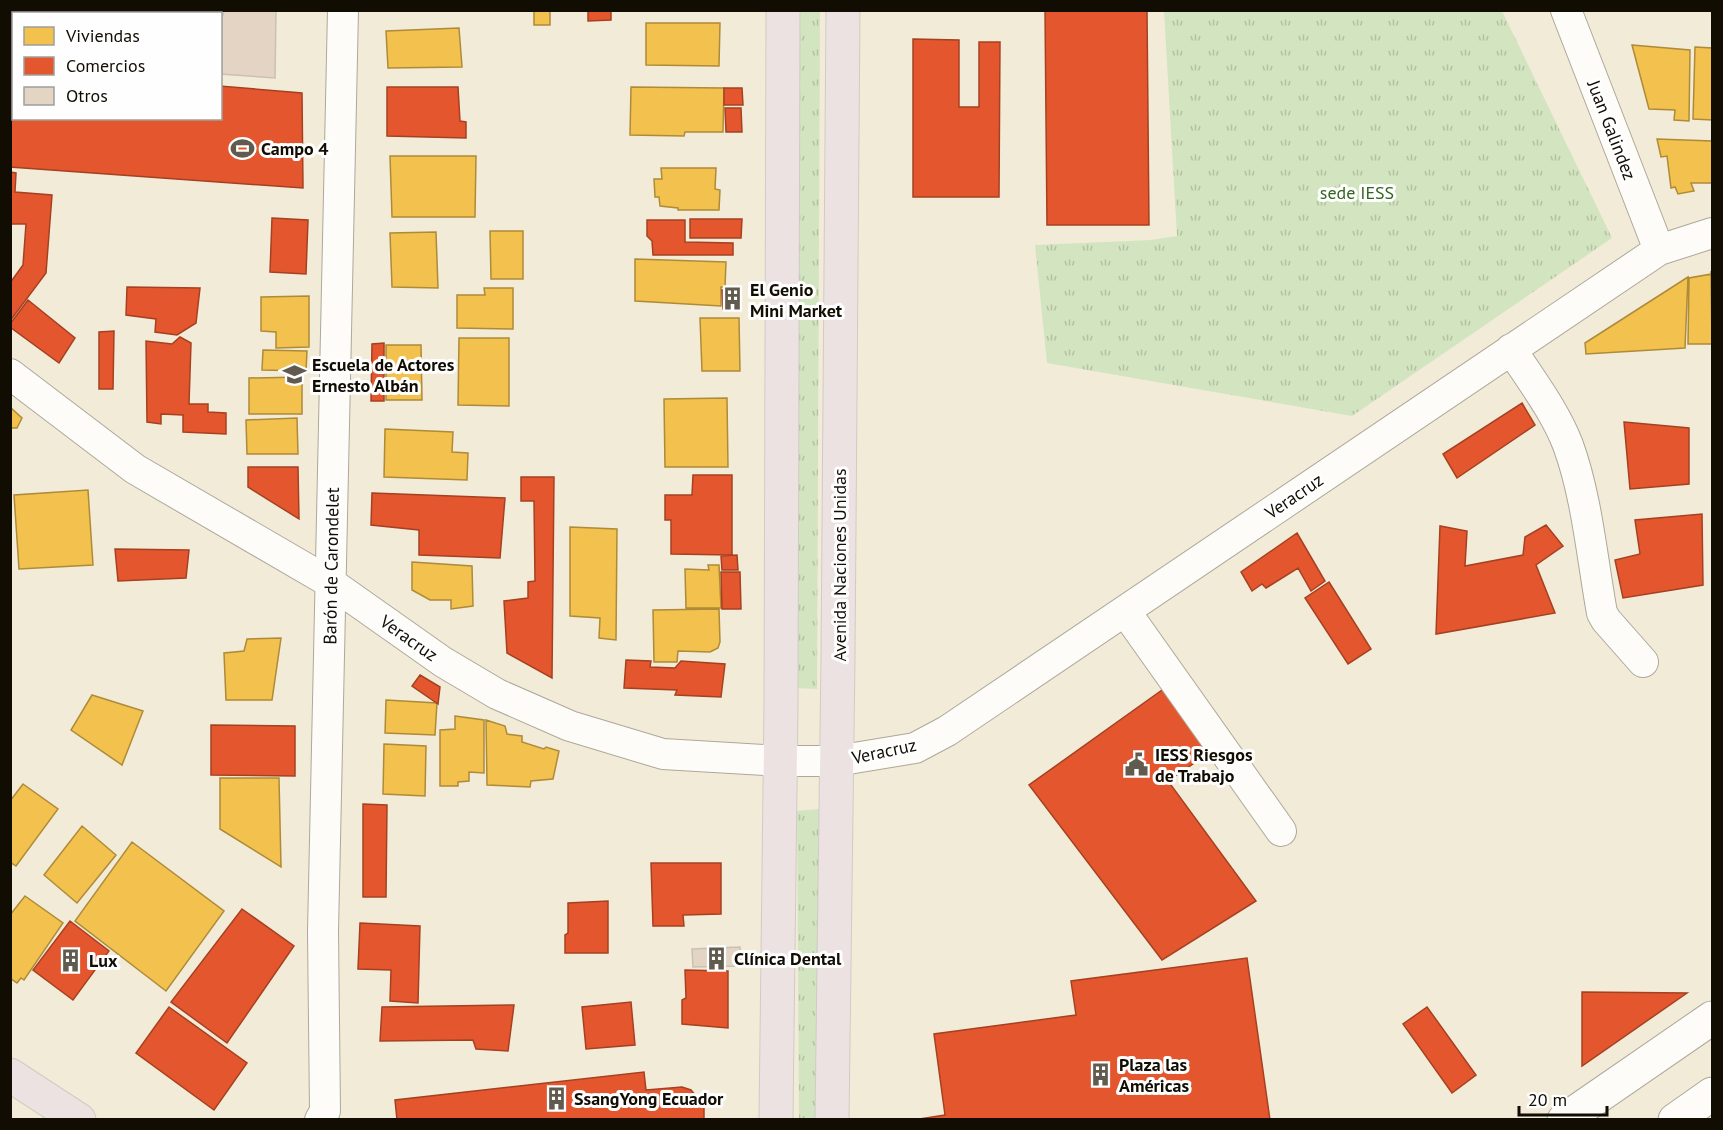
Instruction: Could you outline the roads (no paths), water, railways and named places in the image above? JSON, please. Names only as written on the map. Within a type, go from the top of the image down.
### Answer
[{"type":"main road","points":[[776,1119],[781,761],[783,10]]},
{"type":"main road","name":"Avenida Naciones Unidas","points":[[832,1119],[843,10]]},
{"type":"main road","points":[[1564,1119],[1713,1018]]},
{"type":"main road","points":[[10,1076],[60,1119]]},
{"type":"main road","points":[[10,1076],[79,1119]]},
{"type":"main road","points":[[1675,1119],[1713,1094]]},
{"type":"street","name":"Barón de Carondelet","points":[[320,1119],[325,1111],[323,932],[343,10]]},
{"type":"street","name":"Juan Galindez","points":[[1566,10],[1659,250]]},
{"type":"street","name":"Veracruz","points":[[10,374],[135,469],[331,583],[443,662],[497,694],[570,726],[663,754],[781,761],[836,761],[915,748],[979,711],[1659,250],[1713,232]]},
{"type":"street","points":[[1512,349],[1554,417],[1567,444],[1579,481],[1602,613],[1643,662]]},
{"type":"street","points":[[1125,611],[1281,831]]},
{"type":"place","name":"Campo 4","points":[[243,148]]},
{"type":"place","name":"El Genio Mini Market","points":[[732,299]]},
{"type":"place","name":"Escuela de Actores Ernesto Albán","points":[[294,374]]},
{"type":"place","name":"IESS Riesgos de Trabajo","points":[[1137,764]]},
{"type":"place","name":"Clínica Dental","points":[[716,958]]},
{"type":"place","name":"Lux","points":[[71,960]]},
{"type":"place","name":"Plaza las Américas","points":[[1101,1074]]},
{"type":"place","name":"SsangYong Ecuador","points":[[556,1098]]},
{"type":"park label","name":"sede IESS","points":[[1357,192]]}]
